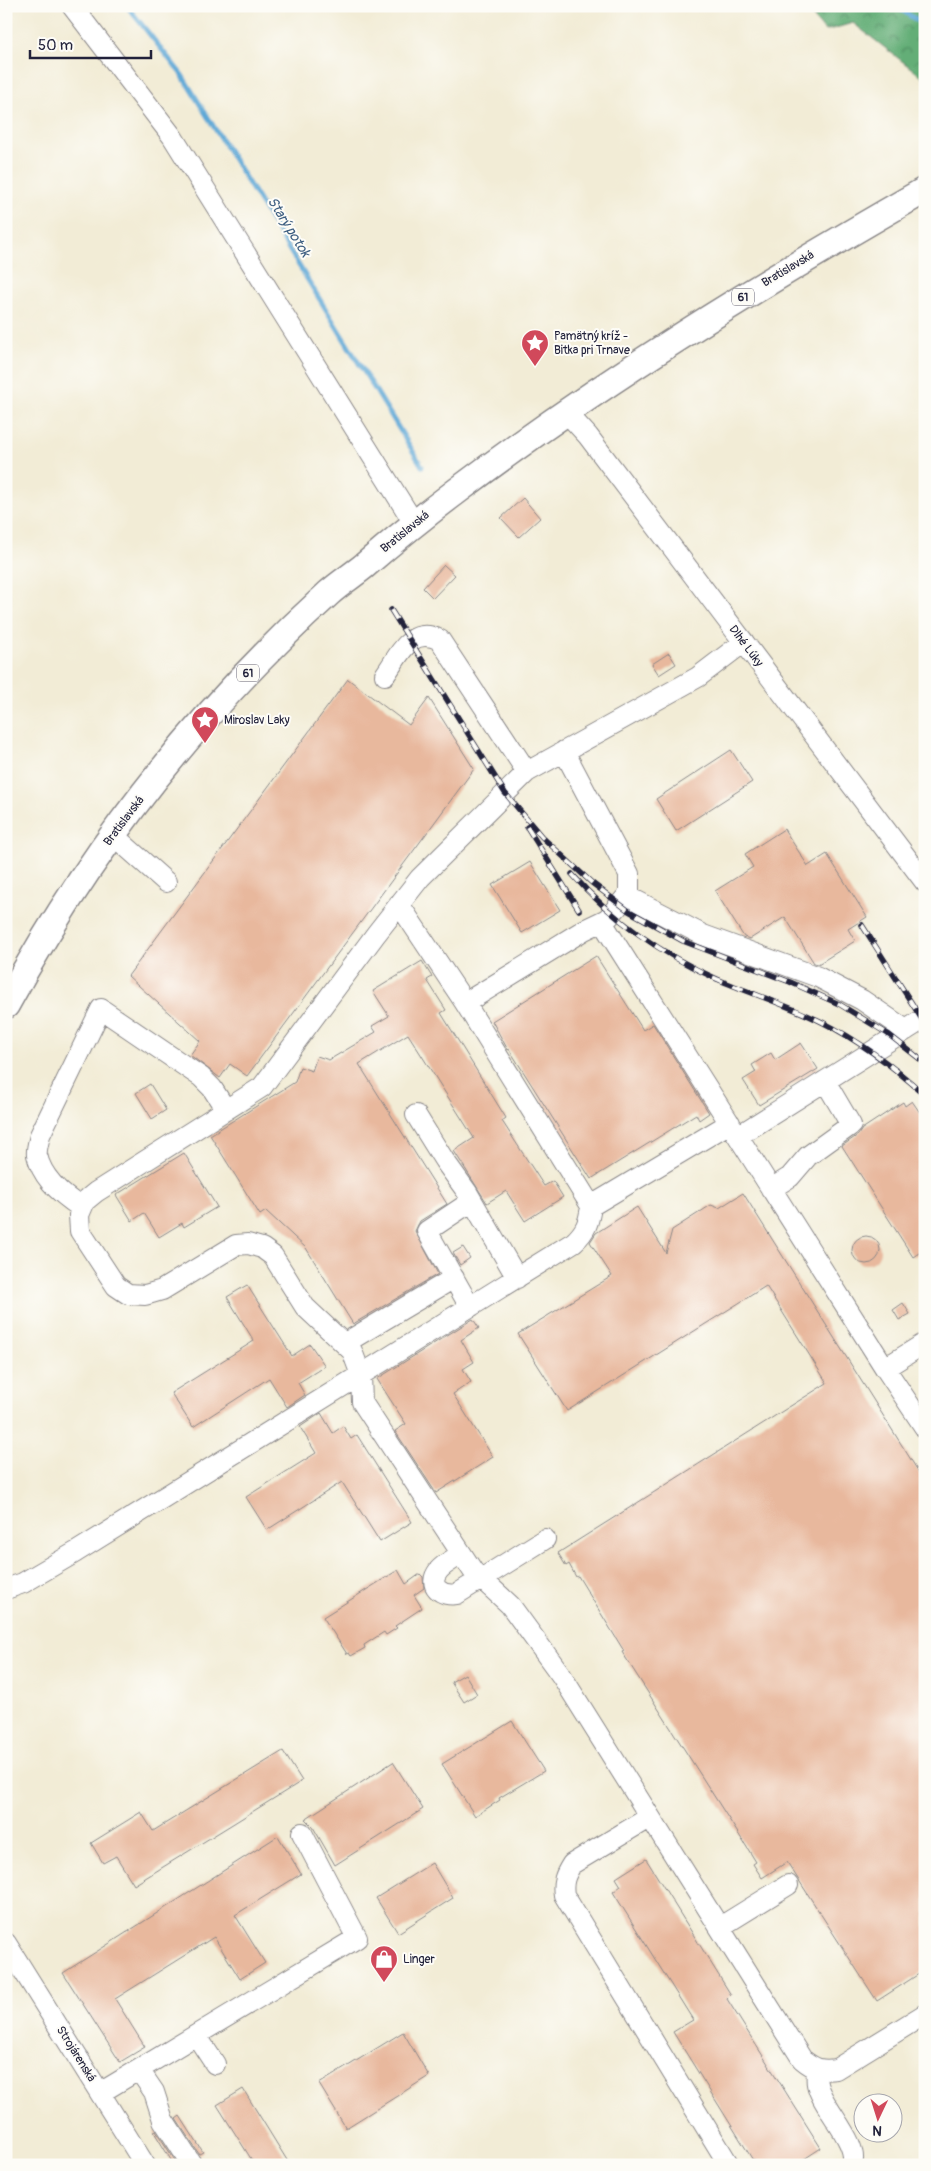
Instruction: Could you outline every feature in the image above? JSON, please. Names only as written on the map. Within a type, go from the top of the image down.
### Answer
[{"type":"main road","name":"Bratislavská","points":[[6,1005],[63,907],[113,834],[172,758],[207,716],[246,674],[332,590],[414,523],[566,412],[761,286],[925,190]]},
{"type":"street","points":[[72,6],[172,136],[414,523]]},
{"type":"street","name":"Dlhé Lúky","points":[[566,412],[588,436],[925,882]]},
{"type":"street","points":[[385,674],[410,640],[416,636],[430,635],[440,640],[527,772]]},
{"type":"street","points":[[744,642],[698,677],[527,772],[420,878],[262,1087],[96,1192],[85,1201],[79,1214],[80,1231],[116,1286],[128,1294],[145,1296],[162,1290],[236,1245],[248,1244],[262,1248],[273,1256],[305,1307],[352,1351],[361,1375],[362,1402],[473,1571],[510,1605],[561,1675],[802,2059],[817,2069],[824,2071],[836,2069],[925,2014]]},
{"type":"street","points":[[465,1003],[584,930],[602,922],[621,905],[629,891],[629,874],[564,751]]},
{"type":"street","points":[[113,834],[166,882]]},
{"type":"street","points":[[627,896],[703,935],[818,977],[862,1000],[906,1030]]},
{"type":"street","points":[[6,1589],[23,1583],[76,1552],[517,1278],[574,1242],[583,1234],[589,1222],[591,1206],[465,1003],[399,904]]},
{"type":"street","points":[[602,922],[925,1428]]},
{"type":"street","points":[[82,1208],[62,1196],[45,1174],[37,1154],[40,1135],[101,1009],[201,1077],[212,1088],[226,1110]]},
{"type":"street","points":[[591,1206],[825,1081],[925,1018]]},
{"type":"street","points":[[772,1188],[790,1177],[808,1156],[851,1124],[825,1081]]},
{"type":"street","points":[[416,1115],[472,1201],[517,1278]]},
{"type":"street","points":[[470,1307],[427,1231],[472,1201]]},
{"type":"street","points":[[345,1343],[454,1278]]},
{"type":"street","points":[[886,1368],[925,1343]]},
{"type":"street","points":[[461,1554],[440,1568],[434,1577],[434,1586],[440,1593],[448,1596],[457,1594],[544,1539]]},
{"type":"street","points":[[650,1817],[572,1864],[565,1874],[564,1895],[729,2165]]},
{"type":"street","points":[[100,2093],[357,1938],[302,1833]]},
{"type":"street","points":[[720,1927],[788,1885]]},
{"type":"street","name":"Strojárenská","points":[[6,1943],[146,2165]]},
{"type":"street","points":[[196,2035],[215,2064]]},
{"type":"street","points":[[817,2069],[819,2090],[853,2149],[854,2159],[852,2165]]},
{"type":"street","points":[[139,2070],[154,2092],[163,2120],[192,2165]]},
{"type":"green space","points":[[804,6],[920,6],[925,11],[925,79],[853,23],[825,31]]},
{"type":"building","points":[[523,498],[540,518],[519,537],[501,518]]},
{"type":"building","points":[[444,565],[455,575],[433,598],[423,588]]},
{"type":"building","points":[[669,653],[676,664],[659,675],[652,664]]},
{"type":"building","points":[[348,679],[409,725],[429,698],[474,769],[247,1076],[230,1064],[220,1078],[190,1055],[200,1041],[128,976]]},
{"type":"building","points":[[731,750],[752,782],[676,831],[656,799]]},
{"type":"building","points":[[784,829],[808,866],[827,854],[867,917],[848,929],[855,941],[818,964],[814,963],[785,917],[750,939],[744,937],[715,891],[753,867],[745,854]]},
{"type":"building","points":[[530,862],[560,910],[522,933],[492,885]]},
{"type":"building","points":[[596,956],[643,1030],[653,1024],[709,1113],[699,1120],[696,1114],[591,1179],[508,1050],[492,1021]]},
{"type":"building","points":[[422,961],[432,977],[427,980],[446,1010],[441,1013],[506,1118],[502,1121],[544,1186],[553,1181],[563,1197],[525,1221],[506,1191],[487,1203],[454,1151],[474,1138],[408,1034],[359,1064],[447,1204],[420,1221],[415,1231],[438,1274],[353,1324],[306,1248],[266,1211],[260,1215],[210,1135],[295,1082],[300,1067],[312,1071],[317,1056],[329,1060],[376,1032],[372,1026],[389,1016],[373,991]]},
{"type":"building","points":[[801,1043],[818,1069],[759,1105],[743,1080],[756,1072],[752,1065],[771,1053],[775,1060]]},
{"type":"building","points":[[150,1084],[166,1110],[152,1119],[136,1093]]},
{"type":"building","points":[[912,1101],[925,1120],[925,1249],[913,1257],[842,1146],[858,1135],[862,1129],[903,1102],[905,1106]]},
{"type":"building","points":[[184,1153],[217,1207],[184,1227],[182,1223],[159,1237],[144,1213],[132,1221],[116,1195]]},
{"type":"building","points":[[743,1193],[925,1482],[925,1970],[877,2001],[787,1862],[762,1878],[753,1864],[756,1862],[622,1652],[624,1651],[578,1576],[576,1577],[569,1564],[566,1566],[558,1553],[827,1383],[766,1286],[567,1411],[518,1334],[612,1276],[590,1242],[596,1233],[637,1207],[666,1253],[672,1230],[711,1205],[719,1208]]},
{"type":"building","points":[[866,1236],[876,1240],[880,1250],[876,1260],[866,1264],[856,1260],[852,1250],[856,1240]]},
{"type":"building","points":[[463,1247],[470,1258],[460,1265],[453,1253]]},
{"type":"building","points":[[247,1285],[292,1356],[310,1344],[325,1366],[298,1383],[305,1395],[287,1407],[269,1378],[193,1427],[171,1393],[254,1341],[227,1297]]},
{"type":"building","points":[[903,1303],[910,1314],[899,1320],[893,1310]]},
{"type":"building","points":[[473,1319],[479,1328],[461,1340],[474,1362],[463,1369],[471,1382],[453,1394],[493,1457],[436,1493],[395,1431],[406,1424],[377,1379]]},
{"type":"building","points":[[321,1413],[333,1433],[343,1426],[351,1439],[357,1435],[412,1522],[380,1542],[342,1482],[267,1530],[246,1497],[316,1453],[300,1427]]},
{"type":"building","points":[[398,1570],[406,1584],[420,1574],[423,1577],[424,1588],[414,1595],[422,1608],[395,1626],[397,1628],[386,1635],[384,1632],[364,1645],[365,1648],[351,1656],[349,1653],[347,1654],[323,1617]]},
{"type":"building","points":[[465,1674],[477,1694],[464,1702],[451,1682]]},
{"type":"building","points":[[512,1721],[544,1771],[499,1798],[500,1800],[475,1816],[442,1764]]},
{"type":"building","points":[[283,1751],[302,1781],[134,1885],[116,1856],[103,1863],[91,1843],[141,1812],[153,1831]]},
{"type":"building","points":[[393,1762],[423,1809],[335,1865],[313,1827],[305,1819]]},
{"type":"building","points":[[278,1836],[301,1874],[235,1915],[265,1963],[240,1979],[214,1937],[115,1999],[145,2047],[120,2062],[63,1973]]},
{"type":"building","points":[[646,1859],[731,1995],[727,1999],[821,2148],[795,2165],[756,2165],[673,2032],[693,2020],[613,1892],[621,1886],[616,1878]]},
{"type":"building","points":[[432,1863],[453,1898],[398,1933],[376,1898]]},
{"type":"building","points":[[403,2032],[429,2076],[346,2128],[319,2084]]},
{"type":"building","points":[[243,2089],[290,2165],[255,2165],[217,2105]]},
{"type":"building","points":[[180,2116],[203,2152],[199,2154],[176,2119]]},
{"type":"building","points":[[156,2131],[178,2165],[174,2165],[154,2132]]},
{"type":"waterway","name":"Starý potok","points":[[127,6],[182,75],[422,466]]},
{"type":"waterway","points":[[896,6],[925,26]]},
{"type":"railway","points":[[391,610],[505,793],[542,837],[592,883],[629,911],[683,941],[790,982],[839,1004],[888,1034],[925,1063]]},
{"type":"railway","points":[[527,827],[579,910]]},
{"type":"railway","points":[[572,874],[621,921],[677,959],[717,979],[796,1010],[836,1029],[876,1055],[925,1095]]},
{"type":"railway","points":[[862,925],[925,1024]]},
{"type":"place","name":"Pamätný kríž - Bitka pri Trnave","points":[[535,367]]},
{"type":"place","name":"Miroslav Laky","points":[[205,744]]},
{"type":"place","name":"Linger","points":[[384,1983]]}]
